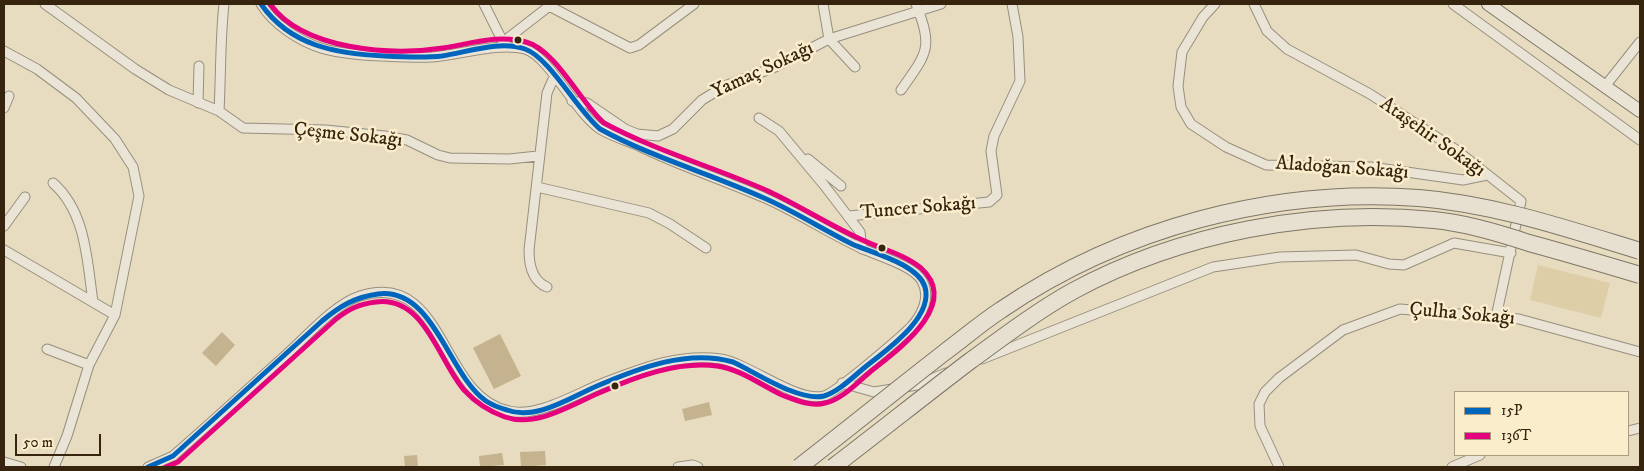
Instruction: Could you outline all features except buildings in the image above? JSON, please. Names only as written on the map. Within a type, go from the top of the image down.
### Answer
[{"type":"highway","points":[[799,467],[1001,310],[1070,270],[1171,228],[1211,217],[1326,197],[1421,198],[1474,206],[1539,222],[1640,251]]},
{"type":"highway","points":[[833,467],[1018,326],[1072,292],[1129,264],[1180,245],[1219,235],[1301,222],[1364,218],[1435,220],[1493,232],[1640,275]]},
{"type":"main road","points":[[1488,4],[1606,85],[1640,111]]},
{"type":"street","name":"Çeşme Sokağı","points":[[45,4],[135,69],[169,90],[219,111],[243,128],[326,130],[385,136],[407,140],[438,155],[450,158],[509,159],[538,156]]},
{"type":"street","points":[[219,111],[222,70],[220,46],[224,4]]},
{"type":"street","points":[[148,467],[173,456],[345,304],[360,296],[379,293],[397,295],[417,304],[432,323],[468,385],[485,401],[509,412],[530,412],[638,370],[677,358],[723,360],[757,373],[783,387],[809,395],[826,396],[898,340],[915,323],[925,306],[927,296],[919,276],[892,261],[862,249],[767,199],[674,163],[599,128],[572,101],[536,54],[504,45],[431,57],[366,54],[322,49],[296,36],[268,16],[261,4]]},
{"type":"street","points":[[484,4],[504,45]]},
{"type":"street","points":[[504,45],[551,5],[630,48],[639,45],[694,4]]},
{"type":"street","points":[[824,4],[829,39],[855,68]]},
{"type":"street","name":"Yamaç Sokağı","points":[[572,101],[587,103],[625,129],[637,134],[658,136],[673,128],[702,100],[725,86],[775,67],[829,39],[918,7],[941,4]]},
{"type":"street","name":"Tuncer Sokağı","points":[[848,216],[990,202],[997,195],[991,151],[994,136],[1020,80],[1018,37],[1012,4]]},
{"type":"street","name":"Aladoğan Sokağı","points":[[1215,4],[1203,18],[1182,52],[1178,86],[1181,108],[1191,124],[1226,147],[1266,165],[1371,167],[1463,180],[1487,176]]},
{"type":"street","name":"Ataşehir Sokağı","points":[[1254,4],[1267,32],[1287,49],[1370,94],[1455,150],[1521,201],[1496,317]]},
{"type":"street","points":[[1453,4],[1640,140]]},
{"type":"street","points":[[901,90],[918,66],[928,43],[918,7]]},
{"type":"street","points":[[1606,85],[1640,42]]},
{"type":"street","points":[[4,51],[37,69],[76,98],[115,139],[133,167],[139,196],[115,315],[89,366],[67,436],[54,467]]},
{"type":"street","points":[[198,103],[199,66]]},
{"type":"street","points":[[547,287],[536,279],[529,257],[537,187],[538,156],[547,93],[554,78]]},
{"type":"street","points":[[4,108],[9,96]]},
{"type":"street","points":[[760,118],[778,131],[848,216],[860,232],[862,249]]},
{"type":"street","points":[[795,150],[841,186]]},
{"type":"street","points":[[52,183],[66,195],[74,209],[85,246],[93,302]]},
{"type":"street","points":[[537,187],[613,207],[648,213],[670,224],[706,248]]},
{"type":"street","points":[[4,226],[25,197]]},
{"type":"street","points":[[842,383],[874,392],[917,385],[1213,267],[1280,257],[1356,255],[1404,266],[1454,243],[1511,253]]},
{"type":"street","points":[[4,250],[115,315]]},
{"type":"street","name":"Çulha Sokağı","points":[[1279,467],[1260,426],[1259,404],[1265,392],[1279,378],[1343,330],[1400,309],[1519,319],[1640,352]]},
{"type":"street","points":[[47,349],[89,366]]},
{"type":"street","points":[[1452,467],[1478,456]]},
{"type":"street","points":[[4,462],[22,467]]},
{"type":"street","points":[[678,467],[693,465],[698,467]]},
{"type":"shaded area","points":[[1538,265],[1610,283],[1601,318],[1530,300]]},
{"type":"shaded area","points":[[222,332],[235,345],[216,366],[202,353]]},
{"type":"shaded area","points":[[500,334],[521,376],[494,389],[473,348]]},
{"type":"shaded area","points":[[709,402],[712,415],[685,421],[682,409]]},
{"type":"shaded area","points":[[545,451],[546,465],[521,467],[520,452]]},
{"type":"shaded area","points":[[502,453],[504,465],[480,467],[479,456]]},
{"type":"shaded area","points":[[417,455],[418,467],[405,467],[404,456]]},
{"type":"transit line","name":"15P","points":[[148,467],[173,456],[322,321],[348,303],[370,295],[397,296],[413,304],[427,318],[473,389],[491,404],[518,413],[541,410],[553,406],[613,379],[646,367],[681,359],[698,358],[733,362],[790,391],[814,397],[824,396],[845,384],[906,333],[915,322],[926,299],[925,287],[921,279],[893,260],[852,244],[744,189],[660,157],[600,129],[582,110],[554,73],[534,54],[525,49],[495,46],[428,57],[349,53],[332,50],[300,38],[286,30],[261,4]]},
{"type":"transit line","name":"136T","points":[[166,467],[178,462],[336,319],[364,304],[376,302],[393,303],[407,309],[419,319],[429,332],[455,377],[473,399],[493,412],[505,417],[529,420],[553,414],[642,376],[672,368],[702,365],[734,370],[782,395],[803,402],[820,404],[831,401],[849,390],[908,340],[921,326],[930,312],[934,297],[932,282],[921,268],[906,258],[845,232],[748,182],[644,142],[604,123],[558,66],[537,47],[526,42],[495,39],[422,50],[374,50],[326,40],[304,31],[285,19],[270,4]]}]
